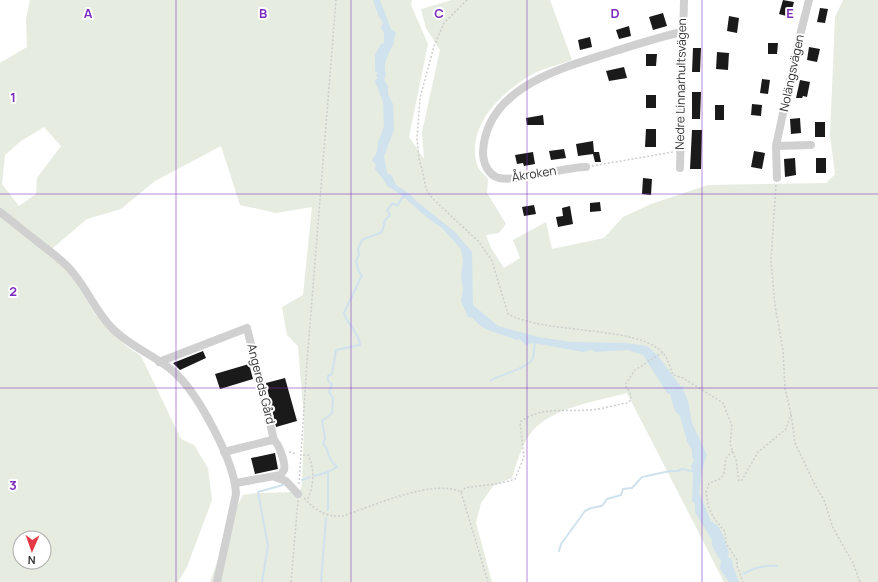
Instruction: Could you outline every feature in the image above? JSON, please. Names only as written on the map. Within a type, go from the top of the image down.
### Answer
[{"type":"street","name":"Nedre Linnarhultsvägen","points":[[680,168],[682,32],[684,0]]},
{"type":"street","name":"Nolängsvägen","points":[[777,178],[776,146],[798,43],[810,0]]},
{"type":"street","name":"Åkroken","points":[[586,167],[511,178],[495,176],[488,171],[483,156],[485,134],[490,122],[515,93],[538,78],[573,64],[682,32]]},
{"type":"street","points":[[776,146],[811,145]]},
{"type":"street","points":[[0,212],[62,260],[75,275],[98,312],[112,328],[129,344],[174,372],[194,397],[224,452],[236,483],[236,494],[217,582]]},
{"type":"street","name":"Angereds Gård","points":[[159,362],[247,328],[274,440],[278,444],[284,466],[284,470],[275,477]]},
{"type":"street","name":"Angereds Gård","points":[[224,452],[274,440]]},
{"type":"street","points":[[236,483],[275,477],[286,481],[298,494]]},
{"type":"path","points":[[292,582],[336,0]]},
{"type":"path","points":[[467,0],[451,14],[444,23],[437,37],[420,98],[417,139],[419,159],[426,189],[434,199],[479,242],[492,261],[508,314],[532,324],[636,338],[663,352],[673,375],[683,378],[723,403],[732,426],[730,444],[736,460],[739,480],[742,480],[758,452],[786,429],[792,414]]},
{"type":"path","points":[[586,167],[680,150]]},
{"type":"path","points":[[777,178],[771,261],[775,306],[783,350],[784,388],[792,414],[795,443],[814,483],[824,500],[833,528],[853,563],[860,582]]},
{"type":"path","points":[[461,492],[465,488],[506,482],[515,479],[521,468],[524,457],[520,422],[528,416],[552,409],[588,410],[627,403],[631,400],[630,393],[625,385],[635,370],[663,352]]},
{"type":"path","points":[[733,451],[726,458],[726,472],[722,479],[708,483],[706,492],[708,506],[714,518],[725,532],[726,543],[737,560],[736,566],[743,582]]},
{"type":"path","points":[[303,454],[308,455],[311,460],[312,483],[307,500]]},
{"type":"path","points":[[298,494],[322,513],[333,516],[343,516],[419,491],[436,487],[454,488],[461,492],[488,582]]},
{"type":"shaded area","points":[[30,0],[412,0],[411,5],[428,44],[409,137],[424,159],[422,132],[440,50],[426,28],[421,9],[452,0],[550,0],[572,60],[546,68],[531,75],[508,91],[489,112],[481,124],[477,137],[475,150],[477,165],[480,171],[488,179],[487,193],[506,224],[499,233],[486,235],[491,248],[504,268],[520,258],[513,240],[546,222],[552,249],[604,238],[623,217],[651,204],[708,185],[826,183],[835,174],[830,136],[835,17],[843,0],[878,0],[878,582],[724,582],[627,393],[564,410],[542,422],[529,435],[520,453],[512,478],[493,486],[481,503],[476,523],[492,582],[210,582],[237,506],[243,495],[300,491],[302,485],[304,419],[298,346],[287,335],[282,307],[303,295],[312,207],[276,213],[240,205],[221,146],[155,181],[121,209],[87,219],[47,253],[60,262],[73,278],[95,314],[126,346],[141,356],[181,439],[194,445],[208,468],[212,500],[187,567],[178,582],[0,582],[0,63],[27,47],[26,19]],"holes":[[[44,127],[61,146],[37,178],[36,194],[19,206],[2,184],[5,155],[21,141]]]},
{"type":"water","points":[[373,0],[380,0],[391,29],[396,33],[394,43],[386,59],[386,74],[384,80],[388,86],[388,94],[393,104],[394,130],[384,156],[387,173],[392,176],[396,185],[410,194],[415,200],[455,232],[472,252],[473,305],[498,326],[538,337],[571,342],[626,343],[647,346],[658,356],[681,387],[684,385],[683,389],[688,401],[692,423],[707,455],[702,469],[699,493],[711,521],[719,527],[723,535],[729,553],[727,558],[731,558],[733,562],[732,564],[739,582],[729,582],[720,569],[721,561],[713,548],[712,540],[695,512],[695,504],[692,501],[693,473],[688,470],[692,470],[691,466],[694,461],[692,450],[687,441],[680,416],[675,411],[670,394],[667,393],[643,355],[628,350],[595,352],[591,350],[583,352],[534,343],[526,345],[519,339],[516,340],[493,332],[477,323],[473,318],[468,317],[461,301],[463,289],[461,277],[463,261],[461,249],[442,228],[425,216],[405,198],[403,199],[402,195],[387,186],[375,169],[376,165],[372,160],[377,152],[378,142],[384,127],[383,102],[375,81],[378,77],[375,76],[378,73],[375,71],[375,55],[381,44],[384,43],[384,32],[381,29],[383,22],[379,17]]},
{"type":"building","points":[[783,0],[794,2],[790,17],[779,14]]},
{"type":"building","points":[[820,8],[828,9],[825,23],[817,22]]},
{"type":"building","points":[[663,13],[667,26],[653,30],[649,17]]},
{"type":"building","points":[[729,16],[739,18],[737,33],[727,31]]},
{"type":"building","points":[[629,26],[631,36],[619,39],[616,30]]},
{"type":"building","points":[[590,37],[592,47],[580,50],[578,40]]},
{"type":"building","points":[[768,43],[778,43],[777,54],[768,54]]},
{"type":"building","points":[[809,47],[820,49],[817,62],[807,60]]},
{"type":"building","points":[[693,48],[701,48],[700,72],[692,72]]},
{"type":"building","points":[[717,52],[729,53],[728,70],[716,69]]},
{"type":"building","points":[[646,54],[657,54],[656,66],[646,66]]},
{"type":"building","points":[[624,67],[627,78],[609,81],[606,71]]},
{"type":"building","points":[[762,79],[770,80],[768,94],[760,93]]},
{"type":"building","points":[[800,80],[810,82],[807,97],[803,96],[802,98],[796,98]]},
{"type":"building","points":[[692,92],[701,92],[700,119],[692,119]]},
{"type":"building","points":[[646,95],[656,95],[656,108],[646,108]]},
{"type":"building","points":[[752,104],[762,105],[761,116],[751,115]]},
{"type":"building","points":[[715,105],[724,105],[724,120],[715,120]]},
{"type":"building","points":[[543,115],[544,125],[527,125],[526,118]]},
{"type":"building","points":[[800,118],[801,133],[791,134],[790,119]]},
{"type":"building","points":[[815,122],[825,122],[825,137],[815,137]]},
{"type":"building","points":[[646,129],[656,129],[656,147],[645,147]]},
{"type":"building","points":[[692,130],[702,130],[701,169],[690,169]]},
{"type":"building","points":[[593,141],[594,152],[599,152],[601,162],[595,162],[593,154],[578,156],[576,144]]},
{"type":"building","points":[[564,149],[566,158],[551,160],[549,151]]},
{"type":"building","points":[[754,151],[765,153],[762,169],[751,167]]},
{"type":"building","points":[[533,152],[535,164],[524,166],[523,163],[517,164],[515,155]]},
{"type":"building","points":[[795,158],[796,175],[785,177],[784,159]]},
{"type":"building","points":[[816,158],[826,158],[826,173],[816,173]]},
{"type":"building","points":[[643,178],[652,179],[651,195],[642,194]]},
{"type":"building","points":[[600,202],[601,211],[590,212],[590,203]]},
{"type":"building","points":[[534,205],[536,214],[524,216],[522,207]]},
{"type":"building","points":[[570,206],[573,224],[558,227],[556,217],[563,216],[562,208]]},
{"type":"building","points":[[203,351],[206,358],[180,370],[173,363]]},
{"type":"building","points":[[249,364],[253,379],[220,389],[215,374]]},
{"type":"building","points":[[285,378],[297,421],[276,427],[266,383]]},
{"type":"building","points":[[275,453],[278,469],[255,474],[251,458]]},
{"type":"waterway","points":[[328,510],[328,472],[337,467],[329,457],[327,449],[323,444],[325,438],[322,421],[332,413],[333,398],[329,392],[332,384],[328,381],[328,376],[332,374],[336,350],[360,345],[358,337],[344,313],[362,275],[359,272],[356,261],[359,255],[358,249],[362,240],[382,232],[385,220],[390,215],[387,210],[393,203],[397,206],[403,196]]},
{"type":"waterway","points":[[490,381],[530,362],[533,358],[535,342]]},
{"type":"waterway","points":[[559,551],[561,544],[585,511],[602,506],[607,499],[621,495],[623,489],[632,488],[642,477],[682,469],[691,471]]},
{"type":"waterway","points":[[314,476],[328,472]]},
{"type":"waterway","points":[[302,480],[310,477]]},
{"type":"waterway","points":[[262,582],[268,546],[258,492],[283,485]]},
{"type":"waterway","points":[[321,582],[326,518]]},
{"type":"waterway","points":[[743,574],[759,567],[777,566]]}]
